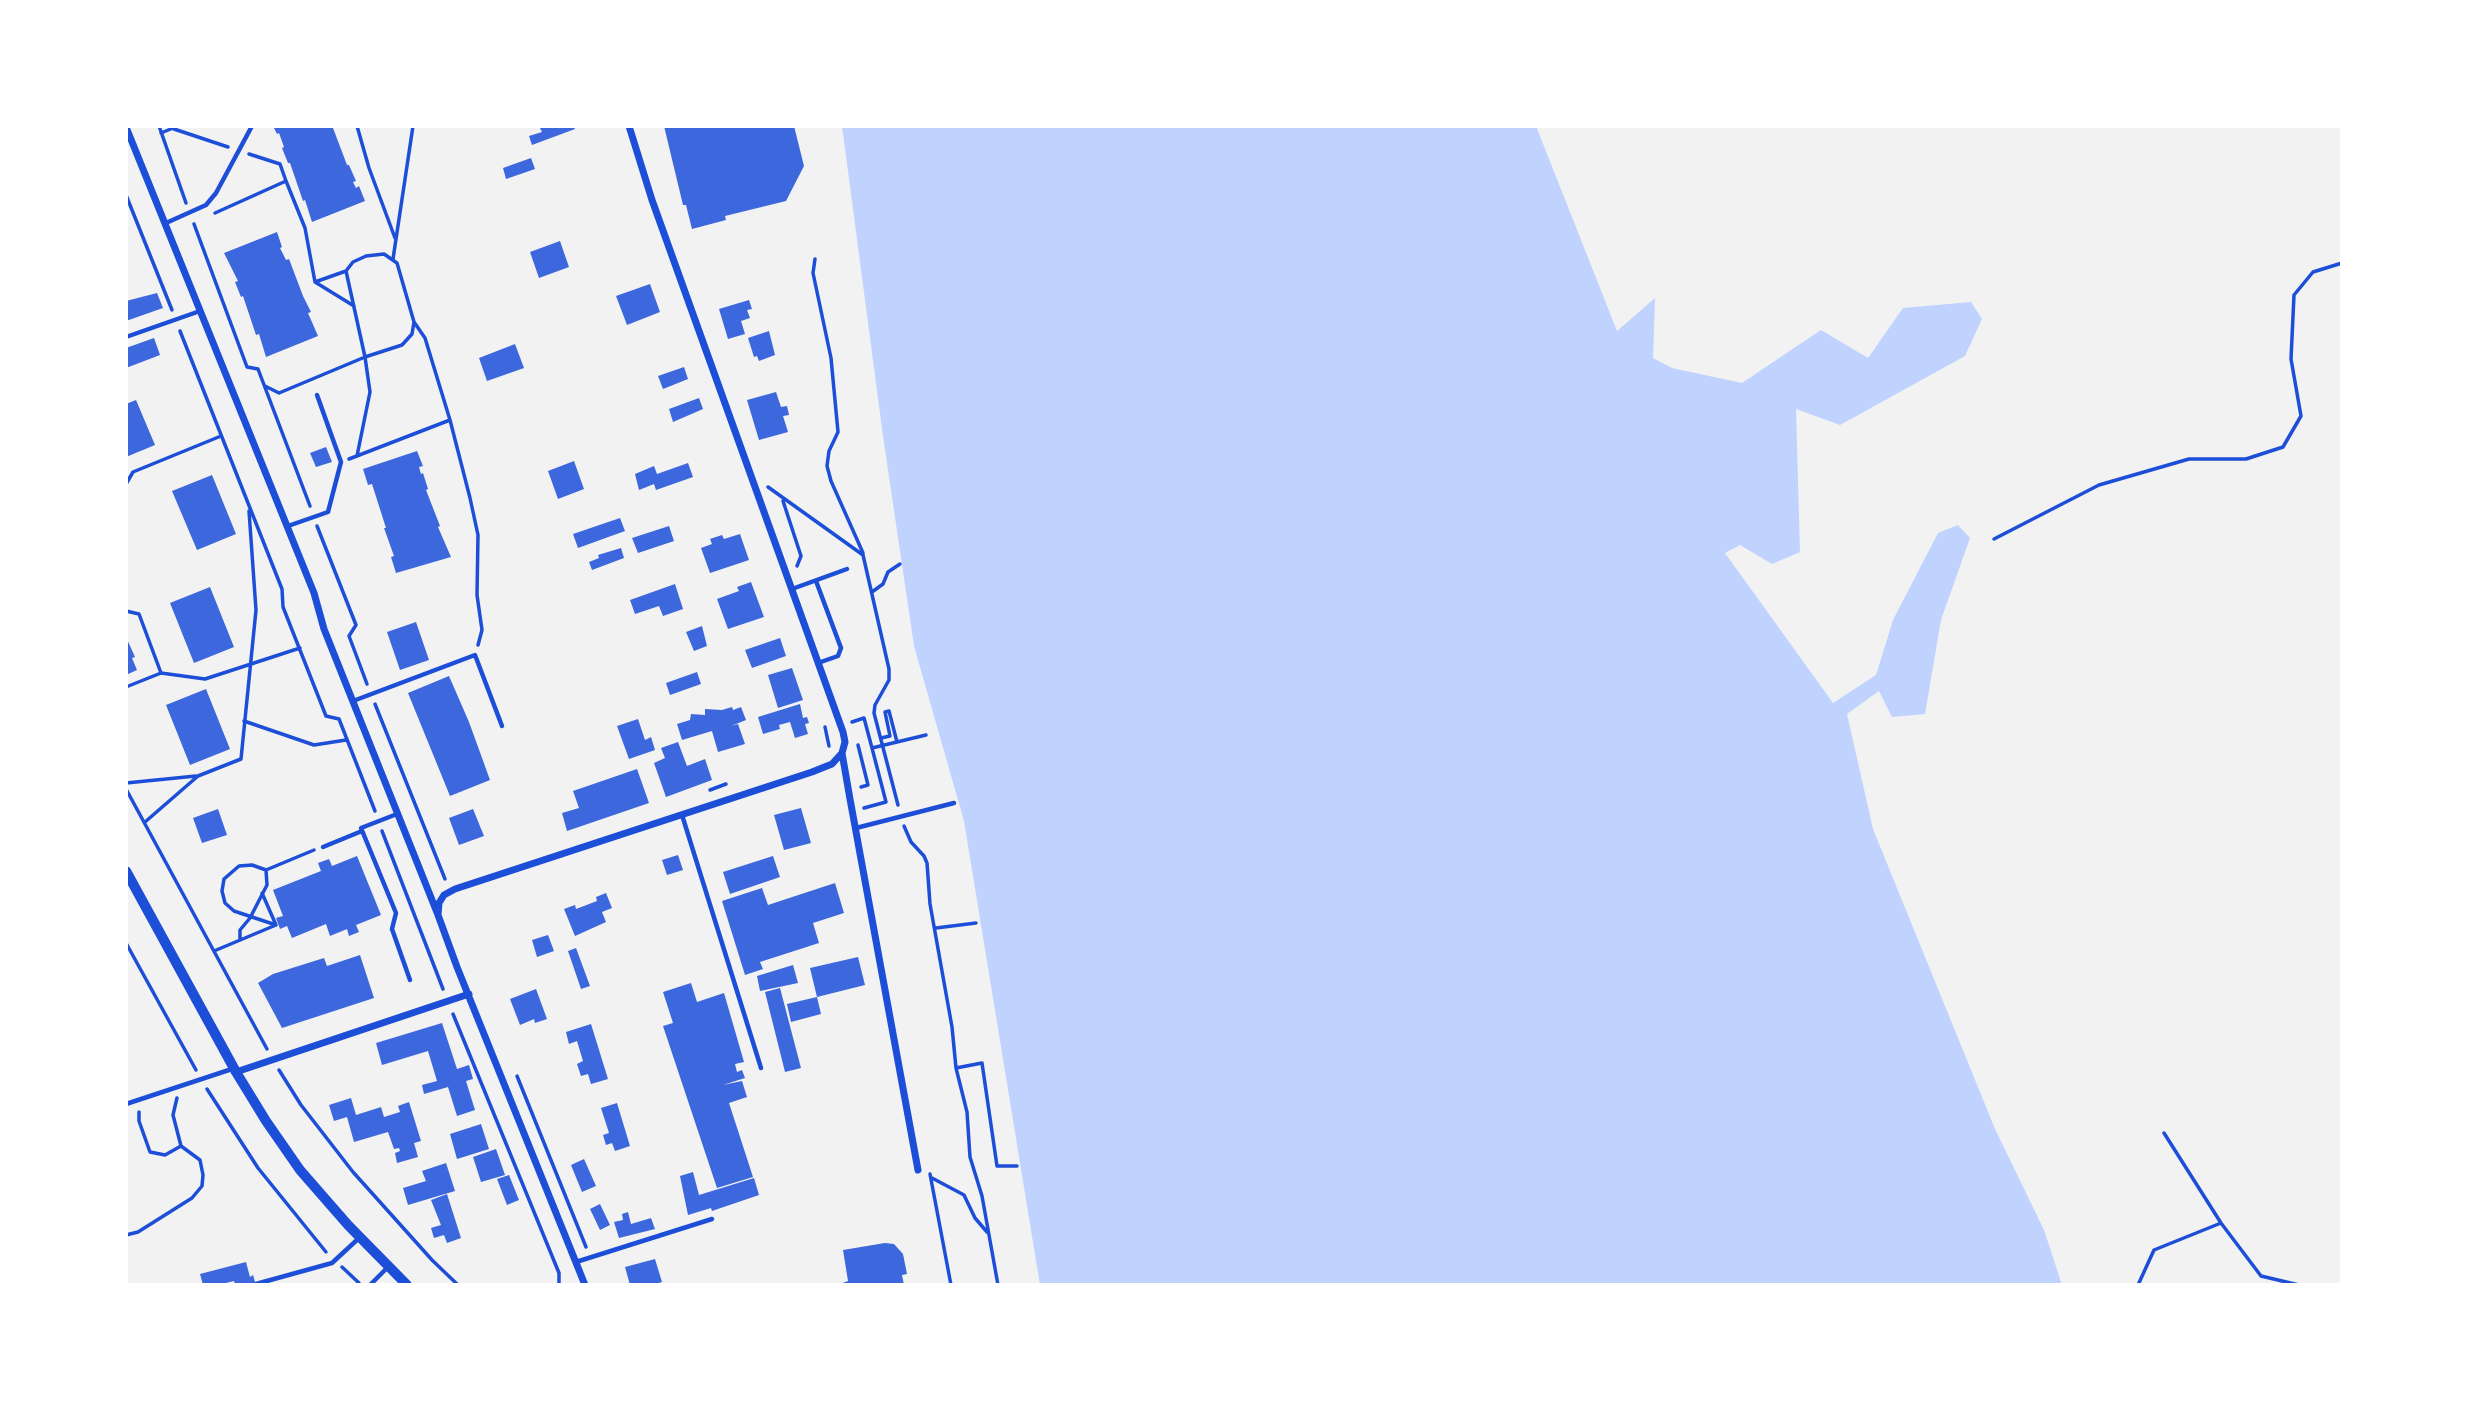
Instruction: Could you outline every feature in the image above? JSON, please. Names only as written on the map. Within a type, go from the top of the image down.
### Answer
[{"type":"main road","points":[[126,871],[235,1070],[300,1170],[407,1285]]},
{"type":"street","points":[[629,126],[652,200],[843,732],[845,742],[842,753],[918,1170]]},
{"type":"street","points":[[126,127],[130,146],[166,223],[287,527],[352,701],[585,1285]]},
{"type":"street","points":[[438,915],[439,903],[444,895],[454,889],[812,772],[832,764],[842,753]]},
{"type":"street","points":[[235,1070],[469,994]]},
{"type":"lane","points":[[166,223],[206,205],[216,193],[252,126]]},
{"type":"lane","points":[[126,337],[201,311]]},
{"type":"lane","points":[[287,527],[328,512],[341,462],[317,395]]},
{"type":"lane","points":[[792,589],[847,569]]},
{"type":"lane","points":[[816,580],[841,648],[838,656],[818,663]]},
{"type":"lane","points":[[352,701],[475,655],[502,726]]},
{"type":"lane","points":[[856,828],[954,803]]},
{"type":"lane","points":[[397,814],[361,828],[396,913],[392,929],[410,980]]},
{"type":"lane","points":[[682,814],[761,1069]]},
{"type":"lane","points":[[323,847],[362,831]]},
{"type":"lane","points":[[126,1104],[235,1070]]},
{"type":"lane","points":[[576,1262],[712,1219]]},
{"type":"lane","points":[[256,1284],[328,1264],[360,1237]]},
{"type":"lane","points":[[370,1285],[388,1267]]},
{"type":"path","points":[[159,126],[247,367],[258,369],[356,625],[349,636],[371,694],[445,880],[452,880]]},
{"type":"path","points":[[161,133],[178,126]]},
{"type":"path","points":[[357,126],[369,168],[396,240]]},
{"type":"path","points":[[393,259],[413,126]]},
{"type":"path","points":[[205,218],[286,181],[305,228],[315,282],[354,306]]},
{"type":"path","points":[[126,195],[282,589],[283,607],[326,716],[339,719],[443,989]]},
{"type":"path","points":[[315,282],[346,271],[353,262],[366,256],[384,254],[397,263],[414,322],[425,338],[450,420],[478,534],[477,595],[482,630],[475,655]]},
{"type":"path","points":[[815,259],[813,272],[831,358],[838,432],[829,451],[827,466],[831,481],[861,544],[889,669],[888,680],[874,705],[901,817],[911,842],[928,863],[930,904],[936,928],[956,1068],[967,1112],[970,1157],[982,1196],[998,1285]]},
{"type":"path","points":[[1994,539],[2099,485],[2189,459],[2246,459],[2283,447],[2301,416],[2291,359],[2294,295],[2314,272],[2342,263]]},
{"type":"path","points":[[346,271],[370,392],[357,456]]},
{"type":"path","points":[[265,386],[279,393],[365,357],[402,345],[412,334],[414,322]]},
{"type":"path","points":[[341,462],[450,420]]},
{"type":"path","points":[[126,484],[133,472],[221,436]]},
{"type":"path","points":[[782,499],[863,555]]},
{"type":"path","points":[[126,783],[198,776],[241,759],[256,610],[249,506]]},
{"type":"path","points":[[872,592],[883,584],[888,572],[900,564]]},
{"type":"path","points":[[126,611],[139,614],[162,673]]},
{"type":"path","points":[[126,687],[162,673],[205,679],[299,648]]},
{"type":"path","points":[[880,738],[890,736],[885,712],[890,711],[897,742]]},
{"type":"path","points":[[852,722],[864,718],[886,802],[864,808]]},
{"type":"path","points":[[244,721],[314,745],[347,740]]},
{"type":"path","points":[[872,748],[926,735]]},
{"type":"path","points":[[145,822],[198,776]]},
{"type":"path","points":[[126,789],[267,1050]]},
{"type":"path","points":[[276,925],[234,912],[225,903],[222,891],[224,878],[239,866],[252,865],[266,870],[323,847]]},
{"type":"path","points":[[240,939],[240,930],[250,918],[267,886],[266,870]]},
{"type":"path","points":[[262,893],[276,925]]},
{"type":"path","points":[[936,928],[976,923]]},
{"type":"path","points":[[214,951],[276,925]]},
{"type":"path","points":[[126,943],[201,1079],[258,1168],[319,1244],[361,1285]]},
{"type":"path","points":[[453,1014],[559,1273],[559,1285]]},
{"type":"path","points":[[956,1068],[982,1063],[997,1166],[1017,1166]]},
{"type":"path","points":[[513,1065],[590,1257]]},
{"type":"path","points":[[278,1069],[301,1105],[353,1172],[458,1285]]},
{"type":"path","points":[[126,1234],[138,1232],[192,1198],[202,1186],[200,1160],[181,1146],[173,1115],[179,1086]]},
{"type":"path","points":[[140,1099],[139,1121],[150,1152],[165,1155],[181,1146]]},
{"type":"path","points":[[2164,1133],[2221,1223],[2262,1276],[2299,1285]]},
{"type":"path","points":[[918,1170],[964,1195],[975,1218],[988,1233]]},
{"type":"path","points":[[2138,1285],[2154,1250],[2221,1223]]},
{"type":"water","points":[[842,126],[1536,126],[1617,331],[1655,298],[1653,358],[1672,368],[1742,383],[1821,330],[1868,358],[1903,308],[1971,302],[1982,319],[1965,356],[1840,425],[1796,409],[1800,552],[1772,564],[1740,545],[1725,553],[1833,703],[1876,675],[1893,620],[1938,533],[1958,525],[1970,538],[1941,620],[1925,714],[1892,717],[1879,691],[1847,714],[1873,829],[1995,1129],[2044,1230],[2062,1285],[1040,1285],[964,821],[914,646]]},
{"type":"building","points":[[273,126],[333,128],[356,181],[353,182],[356,188],[359,186],[365,201],[312,222],[282,148],[284,147],[279,133],[277,134]]},
{"type":"building","points":[[539,126],[573,126],[575,129],[532,145],[529,136],[542,132]]},
{"type":"building","points":[[664,126],[794,126],[804,166],[786,201],[725,216],[726,220],[692,229],[686,205],[683,205]]},
{"type":"building","points":[[531,158],[535,169],[506,179],[503,168]]},
{"type":"building","points":[[277,232],[282,247],[280,248],[286,260],[289,259],[318,336],[266,357],[259,334],[256,335],[243,296],[241,297],[235,282],[238,281],[224,253]]},
{"type":"building","points":[[560,241],[569,267],[539,278],[530,252]]},
{"type":"building","points":[[650,284],[660,312],[627,325],[616,296]]},
{"type":"building","points":[[157,293],[163,308],[126,321],[126,301]]},
{"type":"building","points":[[749,300],[752,309],[747,310],[750,318],[741,321],[745,334],[728,339],[719,309]]},
{"type":"building","points":[[769,331],[775,355],[759,361],[757,356],[754,357],[748,338]]},
{"type":"building","points":[[154,338],[160,355],[126,368],[126,348]]},
{"type":"building","points":[[515,344],[524,368],[487,381],[479,358]]},
{"type":"building","points":[[684,367],[688,379],[663,389],[658,376]]},
{"type":"building","points":[[776,392],[781,407],[787,406],[789,415],[783,416],[788,432],[759,440],[747,400]]},
{"type":"building","points":[[699,398],[703,409],[673,422],[669,409]]},
{"type":"building","points":[[136,400],[155,445],[126,457],[126,404]]},
{"type":"building","points":[[326,447],[332,462],[316,467],[310,453]]},
{"type":"building","points":[[417,451],[423,466],[419,467],[428,489],[426,490],[451,557],[396,573],[386,528],[372,484],[368,485],[363,469]]},
{"type":"building","points":[[574,461],[584,489],[558,499],[548,471]]},
{"type":"building","points":[[688,463],[693,477],[656,490],[654,484],[639,490],[635,474],[654,466],[657,474]]},
{"type":"building","points":[[212,475],[236,534],[197,550],[172,491]]},
{"type":"building","points":[[620,518],[625,531],[578,548],[573,534]]},
{"type":"building","points":[[669,526],[674,541],[638,553],[632,538]]},
{"type":"building","points":[[740,534],[749,560],[710,573],[701,548],[712,544],[710,539],[722,535],[724,539]]},
{"type":"building","points":[[621,548],[624,558],[592,570],[589,562],[599,558],[598,555]]},
{"type":"building","points":[[751,582],[764,617],[728,629],[717,599],[739,591],[737,587]]},
{"type":"building","points":[[675,584],[683,609],[663,616],[659,606],[635,614],[630,600]]},
{"type":"building","points":[[210,587],[234,647],[194,663],[170,603]]},
{"type":"building","points":[[416,622],[429,660],[400,670],[387,632]]},
{"type":"building","points":[[702,626],[707,646],[694,651],[686,632]]},
{"type":"building","points":[[126,637],[135,657],[132,658],[137,670],[126,675]]},
{"type":"building","points":[[780,638],[786,656],[752,668],[745,650]]},
{"type":"building","points":[[792,668],[803,700],[778,708],[768,675]]},
{"type":"building","points":[[697,672],[701,684],[670,695],[666,683]]},
{"type":"building","points":[[449,676],[490,780],[450,796],[408,693]]},
{"type":"building","points":[[206,689],[230,749],[190,765],[166,705]]},
{"type":"building","points":[[800,704],[803,718],[807,717],[809,723],[805,724],[808,734],[795,738],[790,722],[779,725],[780,729],[763,734],[758,717]]},
{"type":"building","points":[[732,707],[733,710],[741,707],[746,720],[731,726],[738,724],[745,744],[718,752],[712,731],[682,740],[677,724],[690,720],[691,714],[705,715],[705,709],[722,710]]},
{"type":"building","points":[[638,719],[645,740],[651,737],[655,750],[629,759],[617,726]]},
{"type":"building","points":[[678,742],[687,766],[705,759],[712,780],[666,797],[654,763],[665,758],[661,748]]},
{"type":"building","points":[[637,769],[649,803],[567,831],[562,813],[579,808],[573,791]]},
{"type":"building","points":[[801,808],[811,843],[784,850],[774,815]]},
{"type":"building","points":[[218,809],[227,835],[202,843],[193,818]]},
{"type":"building","points":[[473,809],[484,836],[459,845],[449,818]]},
{"type":"building","points":[[678,855],[683,870],[667,875],[662,860]]},
{"type":"building","points":[[357,856],[381,915],[356,925],[359,932],[349,936],[347,929],[330,936],[326,924],[292,938],[287,926],[280,929],[276,918],[283,916],[273,890],[321,871],[318,863],[329,859],[332,866]]},
{"type":"building","points":[[773,856],[780,877],[730,894],[723,872]]},
{"type":"building","points":[[835,883],[844,913],[813,923],[819,943],[760,962],[763,969],[745,975],[722,901],[762,888],[768,905]]},
{"type":"building","points":[[606,893],[612,908],[602,912],[606,922],[575,936],[564,909],[575,905],[576,909],[597,901],[596,897]]},
{"type":"building","points":[[548,935],[554,951],[537,957],[532,940]]},
{"type":"building","points":[[576,948],[590,986],[581,989],[568,951]]},
{"type":"building","points":[[360,955],[374,998],[282,1028],[258,983],[273,974],[324,958],[327,966]]},
{"type":"building","points":[[858,957],[865,985],[817,997],[810,968]]},
{"type":"building","points":[[793,965],[798,983],[760,991],[757,976]]},
{"type":"building","points":[[691,983],[697,1002],[724,993],[744,1062],[735,1064],[737,1072],[742,1070],[745,1078],[723,1085],[742,1081],[747,1097],[729,1103],[753,1177],[717,1188],[663,1026],[673,1023],[663,992]]},
{"type":"building","points":[[780,988],[801,1068],[785,1072],[765,992]]},
{"type":"building","points":[[536,989],[547,1019],[535,1023],[534,1019],[520,1025],[510,999]]},
{"type":"building","points":[[817,997],[821,1014],[791,1022],[787,1004]]},
{"type":"building","points":[[442,1023],[457,1069],[469,1065],[473,1079],[466,1081],[475,1110],[457,1116],[448,1087],[424,1094],[422,1085],[437,1081],[428,1051],[382,1065],[376,1043]]},
{"type":"building","points":[[591,1024],[608,1079],[591,1084],[588,1074],[581,1076],[577,1064],[583,1061],[577,1041],[569,1044],[566,1032]]},
{"type":"building","points":[[351,1098],[356,1115],[381,1107],[384,1117],[400,1112],[398,1106],[409,1102],[421,1141],[414,1143],[418,1157],[397,1163],[395,1153],[400,1151],[399,1148],[394,1149],[388,1132],[354,1142],[347,1117],[334,1121],[329,1105]]},
{"type":"building","points":[[617,1103],[630,1146],[615,1151],[612,1143],[606,1145],[603,1135],[609,1133],[601,1108]]},
{"type":"building","points":[[481,1124],[489,1149],[457,1159],[450,1134]]},
{"type":"building","points":[[496,1149],[505,1175],[481,1182],[473,1157]]},
{"type":"building","points":[[584,1159],[596,1186],[582,1192],[571,1165]]},
{"type":"building","points":[[446,1163],[455,1191],[408,1205],[403,1188],[426,1181],[422,1171]]},
{"type":"building","points":[[693,1172],[699,1195],[754,1178],[759,1195],[712,1211],[711,1208],[688,1215],[680,1176]]},
{"type":"building","points":[[509,1175],[519,1200],[507,1205],[497,1179]]},
{"type":"building","points":[[447,1194],[461,1238],[447,1243],[444,1235],[434,1238],[431,1228],[441,1225],[431,1200]]},
{"type":"building","points":[[600,1204],[610,1225],[600,1230],[590,1209]]},
{"type":"building","points":[[628,1212],[631,1224],[651,1218],[655,1229],[619,1238],[614,1222],[623,1220],[622,1214]]},
{"type":"building","points":[[894,1244],[903,1254],[907,1274],[902,1275],[904,1285],[837,1285],[848,1281],[843,1250]]},
{"type":"building","points":[[655,1259],[662,1282],[653,1285],[630,1285],[625,1267]]},
{"type":"building","points":[[246,1262],[250,1277],[253,1275],[256,1285],[235,1285],[234,1281],[203,1285],[200,1274]]}]
